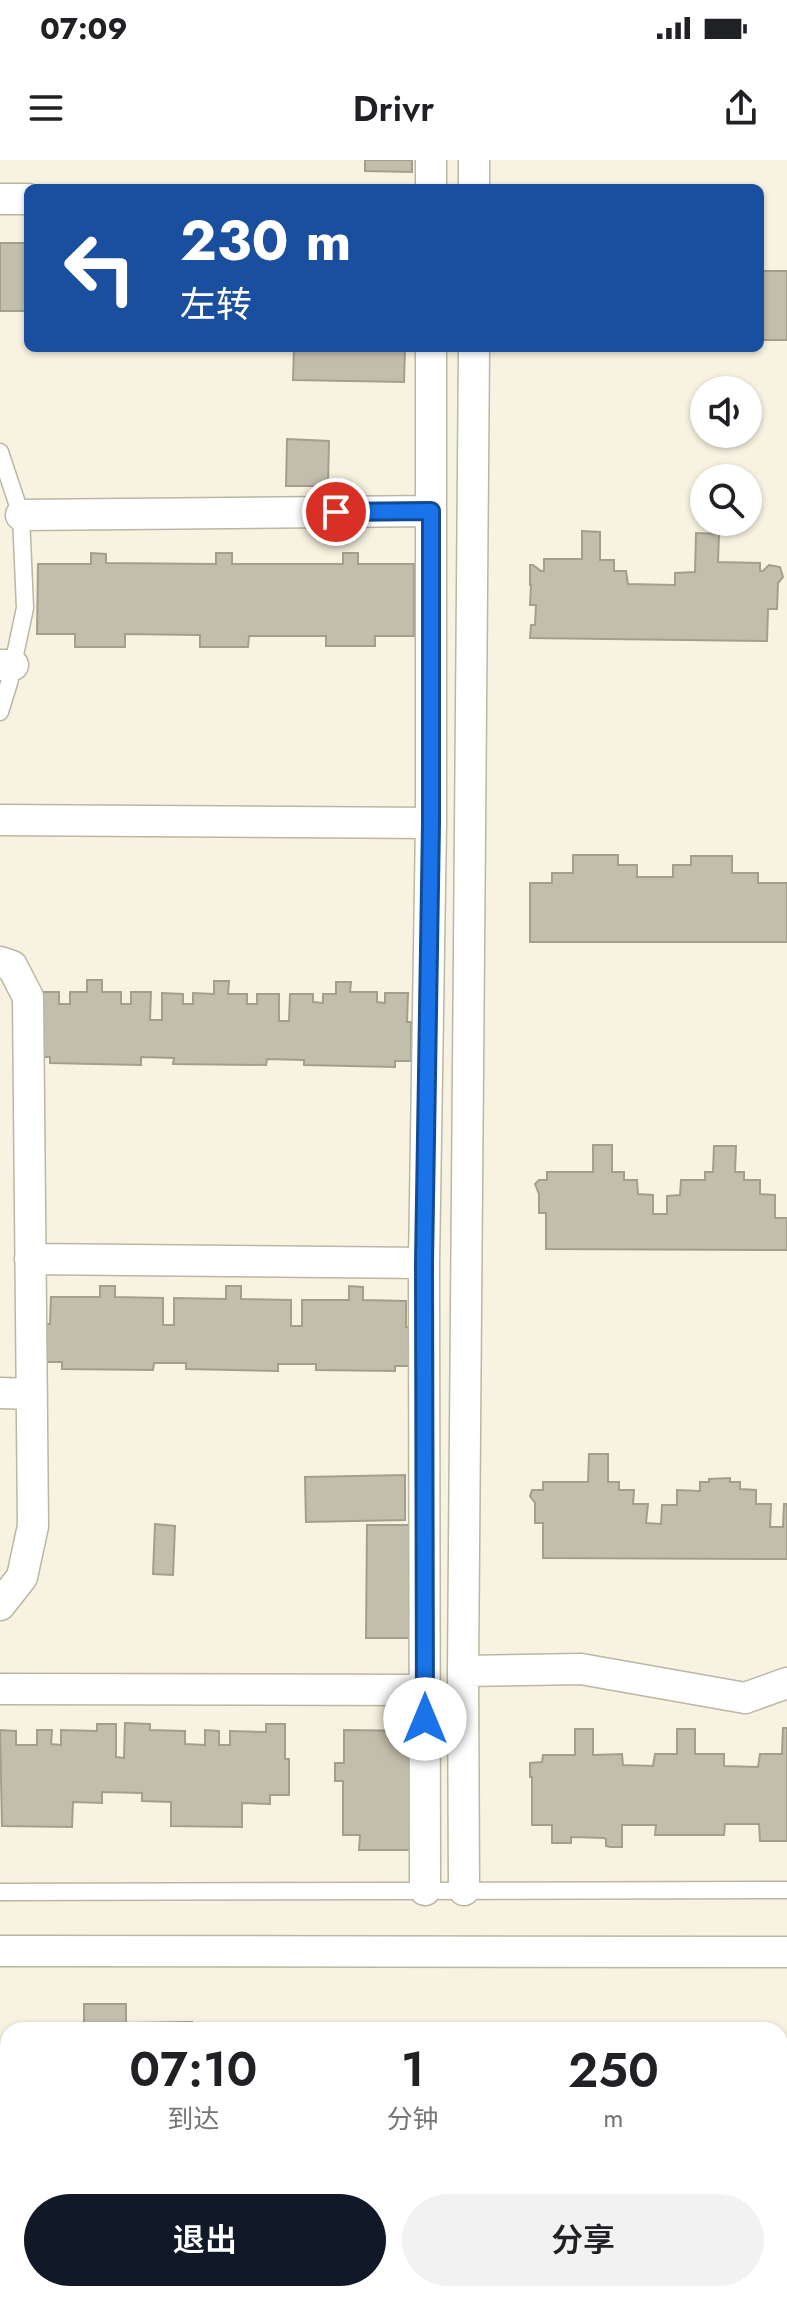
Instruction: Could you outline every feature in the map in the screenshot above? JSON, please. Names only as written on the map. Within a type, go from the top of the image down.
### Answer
[{"type":"street","points":[[431,160],[431,184]]},
{"type":"street","points":[[474,160],[474,184]]},
{"type":"street","points":[[0,199],[24,199]]},
{"type":"street","points":[[425,1890],[424,1263],[431,823],[431,352]]},
{"type":"street","points":[[464,1890],[463,1671],[474,352]]},
{"type":"street","points":[[21,515],[431,511]]},
{"type":"street","points":[[0,820],[431,823]]},
{"type":"street","points":[[0,962],[12,966],[28,997],[14,1106],[30,1259],[33,1526],[22,1577],[0,1605]]},
{"type":"street","points":[[30,1259],[424,1263]]},
{"type":"street","points":[[0,1393],[32,1394]]},
{"type":"street","points":[[463,1671],[581,1669],[745,1698],[787,1683]]},
{"type":"street","points":[[0,1689],[425,1690]]},
{"type":"street","points":[[0,1951],[787,1952]]},
{"type":"lane","points":[[0,452],[21,515],[25,608],[7,665],[0,712]]},
{"type":"lane","points":[[0,1892],[787,1890]]},
{"type":"building","points":[[365,160],[412,160],[412,172],[365,171]]},
{"type":"building","points":[[0,243],[24,243],[24,311],[0,311]]},
{"type":"building","points":[[764,271],[787,271],[787,340],[764,340]]},
{"type":"building","points":[[294,352],[405,352],[404,382],[293,380]]},
{"type":"building","points":[[287,439],[329,441],[328,486],[286,486]]},
{"type":"building","points":[[582,531],[600,532],[600,560],[614,560],[614,571],[626,571],[628,584],[675,585],[675,573],[695,572],[696,536],[719,536],[718,562],[760,563],[760,571],[769,565],[780,567],[783,577],[778,583],[777,609],[768,609],[767,641],[530,638],[531,625],[535,625],[536,605],[530,605],[530,565],[544,571],[544,559],[582,559]]},
{"type":"building","points":[[91,553],[106,554],[106,563],[216,564],[216,553],[232,553],[232,564],[343,564],[343,553],[358,553],[358,564],[414,564],[414,636],[375,636],[375,646],[326,646],[326,636],[249,636],[248,647],[200,647],[200,635],[125,634],[125,647],[75,647],[75,634],[37,634],[38,564],[91,564]]},
{"type":"building","points":[[573,855],[618,855],[618,865],[637,865],[637,877],[673,877],[673,865],[691,865],[691,856],[732,856],[732,873],[758,873],[758,883],[787,883],[787,942],[530,942],[530,883],[552,883],[552,873],[573,873]]},
{"type":"building","points":[[87,980],[102,980],[102,992],[121,992],[121,1004],[131,1004],[131,992],[151,992],[150,1020],[162,1020],[162,993],[183,994],[183,1004],[193,1004],[193,993],[214,994],[214,981],[229,981],[228,994],[247,994],[247,1004],[257,1004],[257,994],[279,994],[279,1021],[289,1021],[290,994],[313,994],[313,1002],[323,1003],[323,994],[336,994],[336,982],[351,982],[350,992],[377,992],[377,1002],[385,1003],[385,993],[408,993],[411,1061],[395,1061],[395,1067],[304,1065],[304,1060],[267,1059],[266,1065],[173,1064],[174,1058],[141,1057],[141,1065],[50,1063],[50,1057],[32,1057],[40,992],[59,992],[59,1004],[70,1004],[70,992],[87,992]]},
{"type":"building","points":[[593,1145],[612,1145],[612,1172],[624,1172],[624,1180],[637,1180],[638,1194],[653,1195],[653,1214],[667,1214],[667,1196],[680,1195],[681,1180],[705,1180],[705,1172],[713,1172],[714,1146],[736,1146],[735,1172],[744,1172],[744,1180],[760,1180],[760,1194],[775,1195],[775,1218],[787,1218],[787,1250],[546,1249],[546,1213],[539,1213],[539,1194],[535,1184],[539,1180],[547,1180],[547,1172],[593,1172]]},
{"type":"building","points":[[100,1286],[115,1286],[115,1297],[163,1298],[163,1325],[174,1325],[174,1298],[226,1299],[226,1286],[241,1286],[241,1299],[291,1300],[291,1326],[302,1326],[302,1300],[349,1300],[349,1286],[363,1287],[363,1300],[406,1301],[406,1327],[411,1327],[411,1366],[395,1366],[395,1371],[316,1370],[316,1364],[278,1364],[278,1371],[186,1369],[186,1363],[154,1363],[153,1370],[62,1369],[62,1362],[45,1362],[45,1324],[50,1324],[51,1297],[100,1297]]},
{"type":"building","points":[[589,1454],[608,1454],[608,1482],[619,1482],[619,1490],[634,1490],[633,1504],[648,1504],[646,1523],[661,1524],[662,1505],[677,1505],[677,1490],[700,1491],[700,1482],[709,1482],[709,1479],[730,1478],[730,1482],[740,1482],[740,1489],[756,1490],[756,1504],[771,1504],[770,1527],[783,1527],[784,1504],[787,1504],[787,1559],[543,1558],[543,1523],[535,1523],[535,1503],[530,1496],[532,1490],[543,1490],[543,1482],[588,1482]]},
{"type":"building","points":[[405,1475],[405,1520],[306,1522],[305,1477]]},
{"type":"building","points":[[155,1524],[175,1526],[173,1575],[153,1574]]},
{"type":"building","points":[[367,1525],[417,1525],[417,1638],[366,1638]]},
{"type":"building","points":[[125,1723],[150,1724],[150,1730],[185,1731],[185,1744],[205,1745],[205,1730],[219,1731],[219,1745],[230,1745],[230,1731],[266,1732],[266,1724],[285,1724],[289,1795],[270,1795],[270,1804],[242,1803],[242,1827],[171,1826],[171,1802],[142,1801],[142,1793],[102,1792],[102,1803],[73,1802],[72,1827],[2,1826],[0,1730],[16,1731],[16,1745],[37,1745],[37,1730],[52,1730],[51,1744],[61,1745],[61,1730],[97,1731],[97,1724],[116,1724],[116,1757],[124,1758]]},
{"type":"building","points":[[783,1728],[787,1728],[787,1841],[760,1841],[759,1824],[725,1824],[724,1835],[655,1835],[656,1825],[622,1825],[622,1847],[610,1847],[606,1846],[604,1838],[571,1837],[571,1843],[552,1843],[552,1825],[532,1825],[530,1763],[542,1762],[543,1755],[575,1755],[575,1729],[593,1729],[593,1755],[622,1754],[623,1765],[653,1766],[655,1754],[677,1754],[677,1729],[695,1729],[695,1754],[724,1754],[724,1766],[758,1767],[760,1754],[782,1754]]},
{"type":"building","points":[[344,1730],[415,1731],[415,1850],[359,1850],[360,1835],[343,1835],[343,1781],[335,1781],[335,1763],[344,1763]]},
{"type":"building","points":[[84,2004],[126,2004],[126,2022],[84,2022]]},
{"type":"route","points":[[336,512],[431,511],[431,823],[424,1263],[425,1719]]}]
